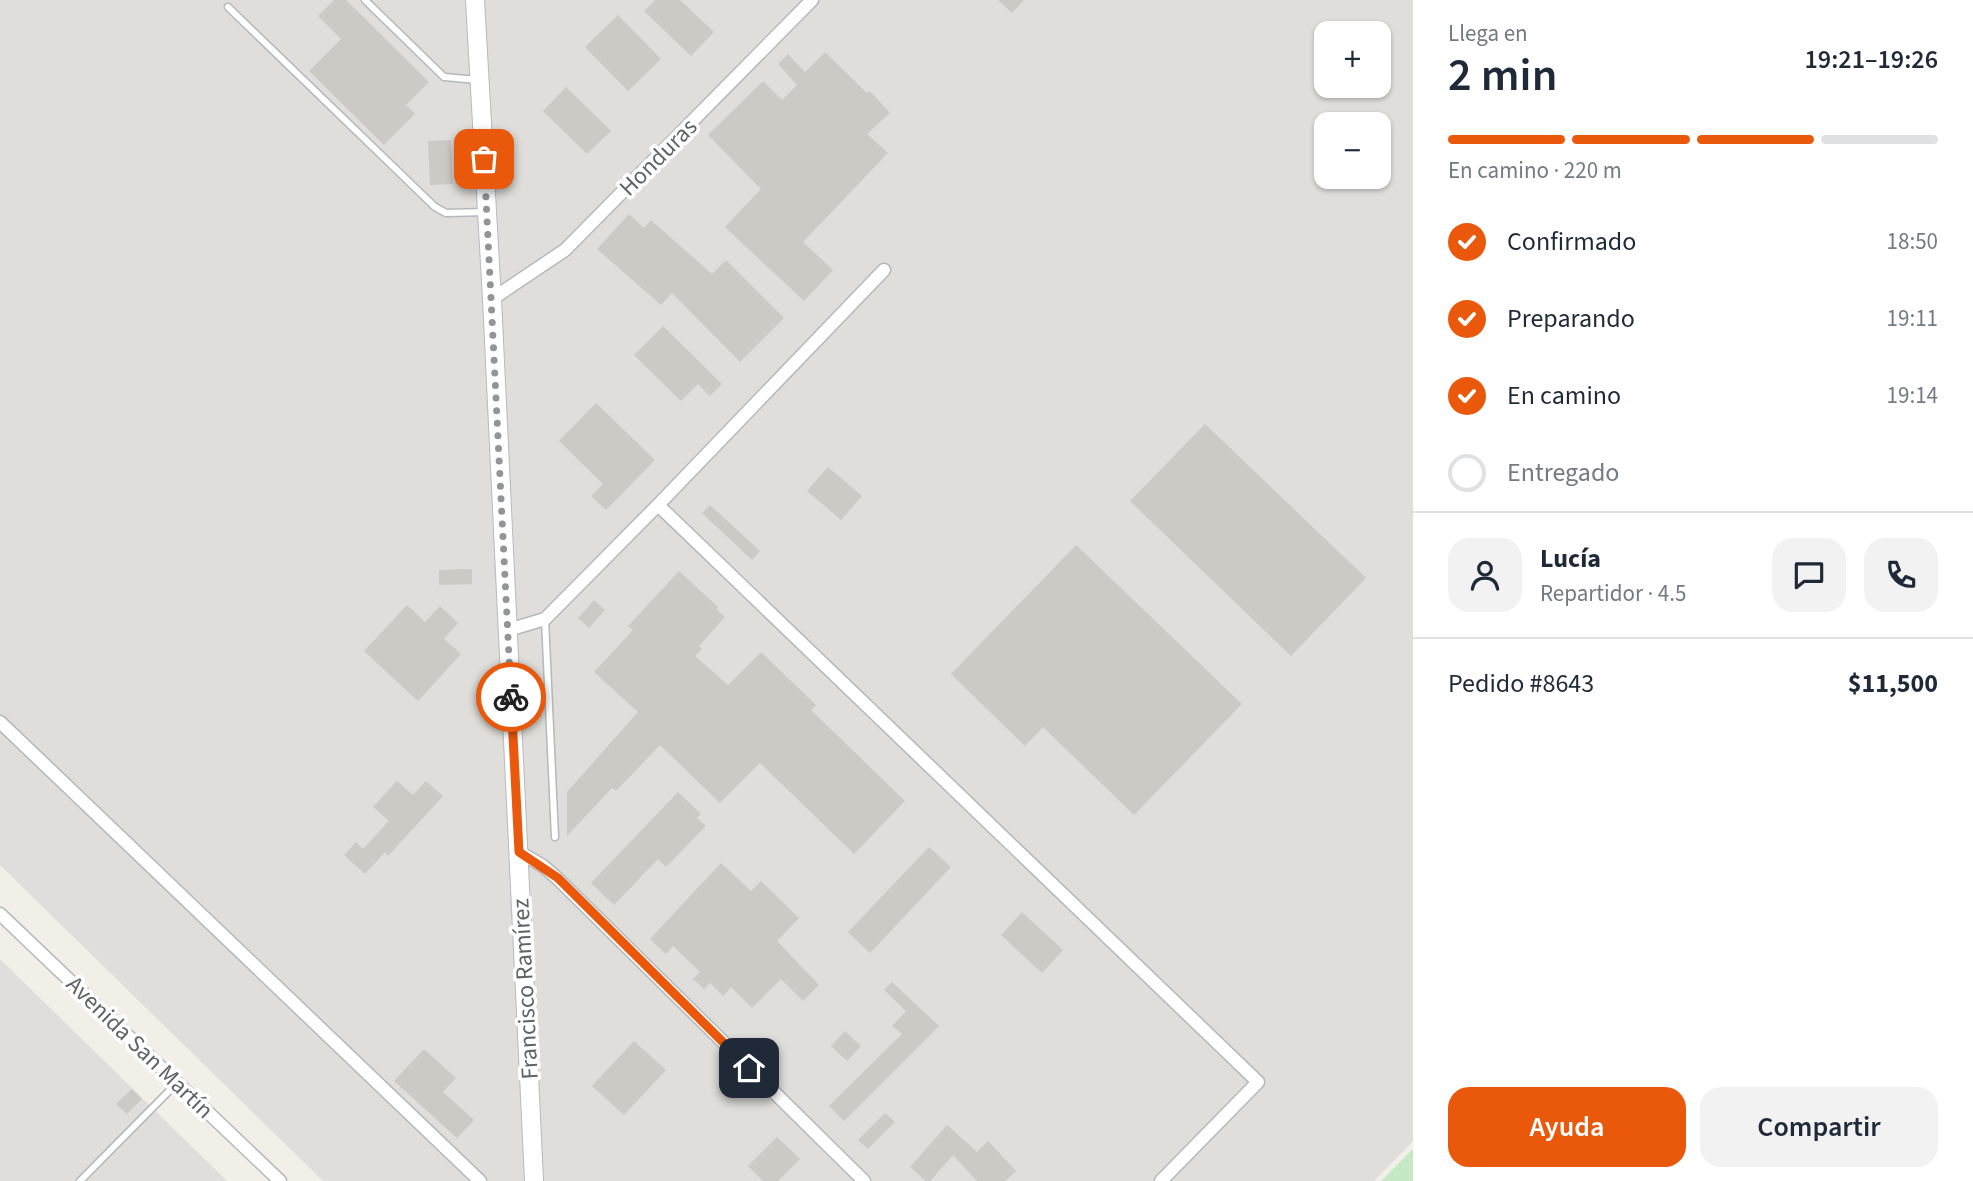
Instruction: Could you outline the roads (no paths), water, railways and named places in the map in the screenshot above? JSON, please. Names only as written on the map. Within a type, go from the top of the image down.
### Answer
[{"type":"street","name":"Francisco Ramírez","points":[[475,0],[534,1181]]},
{"type":"street","name":"Honduras","points":[[492,299],[565,250],[812,0]]},
{"type":"street","points":[[508,630],[545,620],[884,270]]},
{"type":"street","points":[[658,505],[1258,1082],[1161,1181]]},
{"type":"street","points":[[0,722],[480,1181]]},
{"type":"street","points":[[519,852],[558,878],[864,1181]]},
{"type":"street","name":"Avenida San Martín","points":[[0,914],[280,1181]]},
{"type":"lane","points":[[365,0],[444,77],[480,80]]},
{"type":"lane","points":[[228,7],[435,207],[446,213],[487,212]]},
{"type":"lane","points":[[545,620],[555,837]]},
{"type":"lane","points":[[80,1181],[177,1083]]}]
